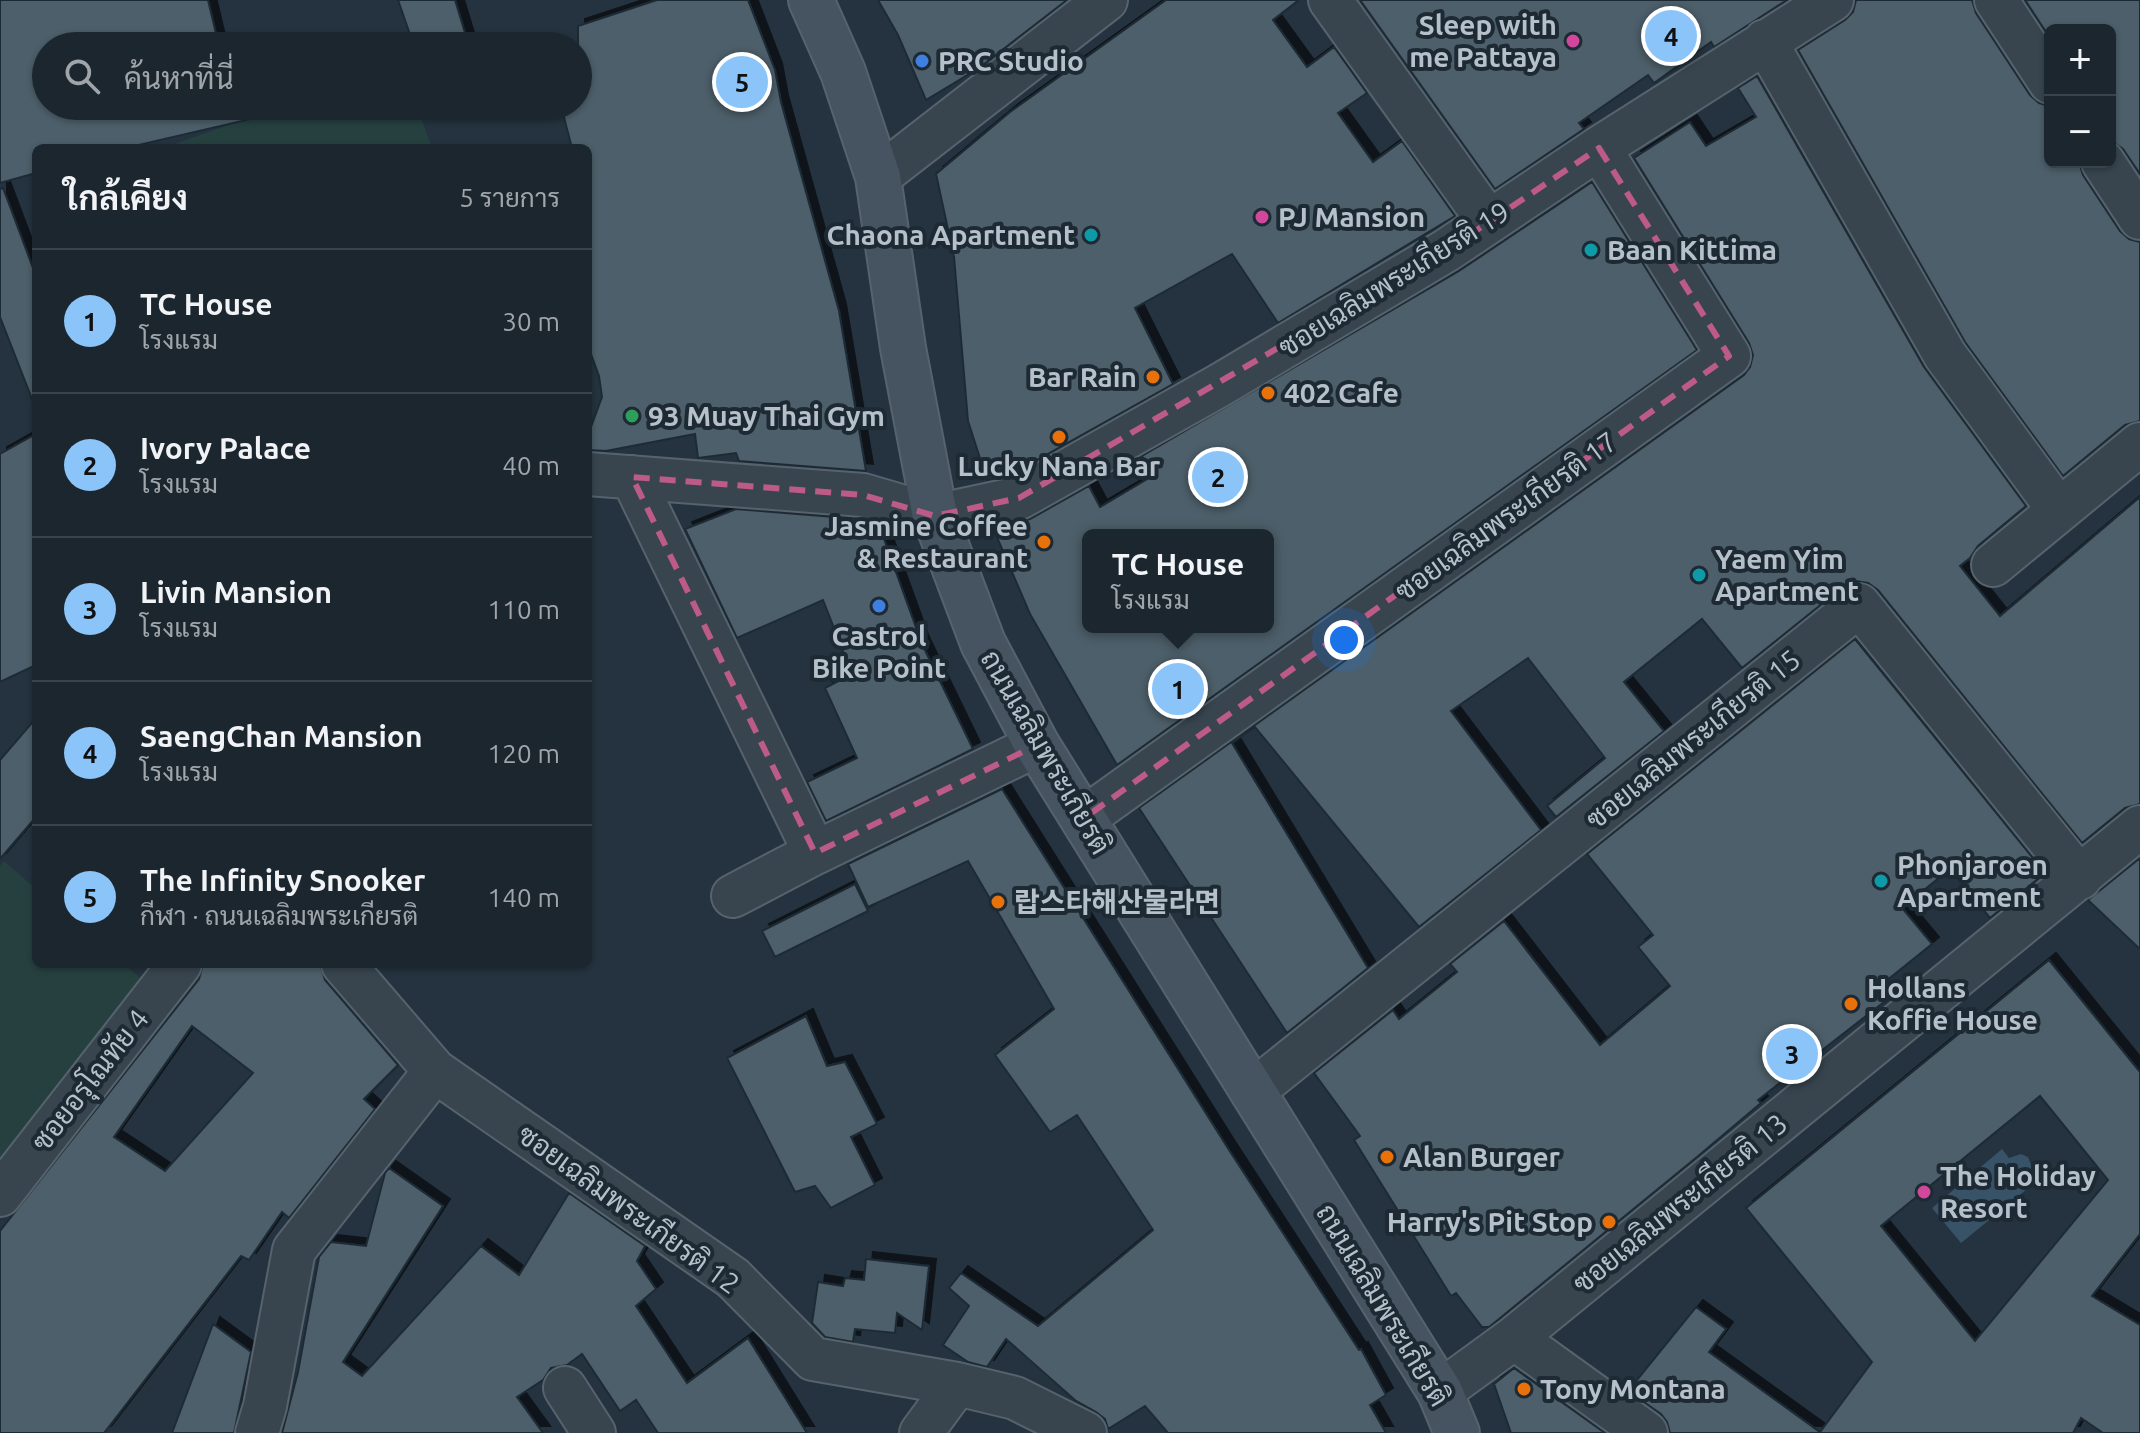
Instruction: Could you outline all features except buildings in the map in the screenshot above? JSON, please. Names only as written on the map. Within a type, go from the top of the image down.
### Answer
[{"type":"main road","name":"ถนนเฉลิมพระเกียรติ","points":[[811,0],[843,72],[878,177],[903,348],[935,516],[983,643],[1037,745],[1440,1392],[1457,1433]]},
{"type":"street","points":[[878,177],[1106,0]]},
{"type":"street","points":[[1330,0],[1489,222]]},
{"type":"street","name":"ซอยเฉลิมพระเกียรติ 19","points":[[935,516],[1019,498],[1220,385],[1489,222],[1832,0]]},
{"type":"street","points":[[1996,0],[2044,73]]},
{"type":"street","points":[[1765,41],[1945,355],[2058,509]]},
{"type":"street","name":"ซอยเฉลิมพระเกียรติ 17","points":[[1083,819],[1729,356],[1599,148]]},
{"type":"street","points":[[2107,168],[2140,218]]},
{"type":"street","points":[[1993,565],[2140,444]]},
{"type":"street","points":[[592,474],[863,495],[935,516]]},
{"type":"street","points":[[632,477],[815,853]]},
{"type":"street","name":"ซอยเฉลิมพระเกียรติ 15","points":[[1252,1092],[1859,605],[2080,878]]},
{"type":"street","points":[[733,896],[1037,745]]},
{"type":"street","name":"ซอยเฉลิมพระเกียรติ 13","points":[[1440,1392],[1514,1338],[2140,827]]},
{"type":"street","name":"ซอยอรุโณทัย 4","points":[[0,1195],[177,968]]},
{"type":"street","name":"ซอยเฉลิมพระเกียรติ 12","points":[[346,968],[435,1071],[733,1278],[813,1359],[957,1384],[1015,1398],[1085,1433]]},
{"type":"street","points":[[257,1433],[265,1406],[294,1250],[435,1071]]},
{"type":"street","points":[[1514,1338],[1646,1433]]},
{"type":"street","points":[[921,1433],[957,1384]]},
{"type":"street","points":[[565,1388],[594,1433]]},
{"type":"highlighted area","points":[[1599,148],[1729,356],[1083,819],[1037,745],[815,853],[632,477],[863,495],[935,516],[1019,498],[1447,250]]},
{"type":"green space","points":[[242,120],[422,120],[431,144],[174,144]]},
{"type":"green space","points":[[4,861],[32,886],[32,968],[129,968],[144,981],[0,1170],[0,866]]},
{"type":"water","points":[[2002,1149],[2009,1158],[2021,1154],[2028,1157],[2033,1170],[2027,1178],[2032,1185],[1961,1243],[1932,1208]]},
{"type":"place","name":"SaengChan Mansion","points":[[1671,36]]},
{"type":"place","name":"Sleep with me Pattaya","points":[[1573,41]]},
{"type":"place","name":"PRC Studio","points":[[922,61]]},
{"type":"place","name":"The Infinity Snooker","points":[[742,82]]},
{"type":"place","name":"PJ Mansion","points":[[1262,217]]},
{"type":"place","name":"Chaona Apartment","points":[[1091,235]]},
{"type":"place","name":"Baan Kittima","points":[[1591,250]]},
{"type":"place","name":"Bar Rain","points":[[1153,377]]},
{"type":"place","name":"402 Cafe","points":[[1268,393]]},
{"type":"place","name":"93 Muay Thai Gym","points":[[632,416]]},
{"type":"place","name":"Lucky Nana Bar","points":[[1059,437]]},
{"type":"place","name":"Ivory Palace","points":[[1218,477]]},
{"type":"place","name":"Jasmine Coffee & Restaurant","points":[[1044,542]]},
{"type":"place","name":"Yaem Yim Apartment","points":[[1699,575]]},
{"type":"place","name":"Castrol Bike Point","points":[[879,606]]},
{"type":"place","name":"TC House","points":[[1178,689]]},
{"type":"place","name":"Phonjaroen Apartment","points":[[1881,881]]},
{"type":"place","name":"랍스타해산물라면","points":[[998,902]]},
{"type":"place","name":"Hollans Koffie House","points":[[1851,1004]]},
{"type":"place","name":"Livin Mansion","points":[[1792,1054]]},
{"type":"place","name":"Alan Burger","points":[[1387,1157]]},
{"type":"place","name":"The Holiday Resort","points":[[1924,1192]]},
{"type":"place","name":"Harry's Pit Stop","points":[[1609,1222]]},
{"type":"place","name":"Tony Montana","points":[[1524,1389]]}]
